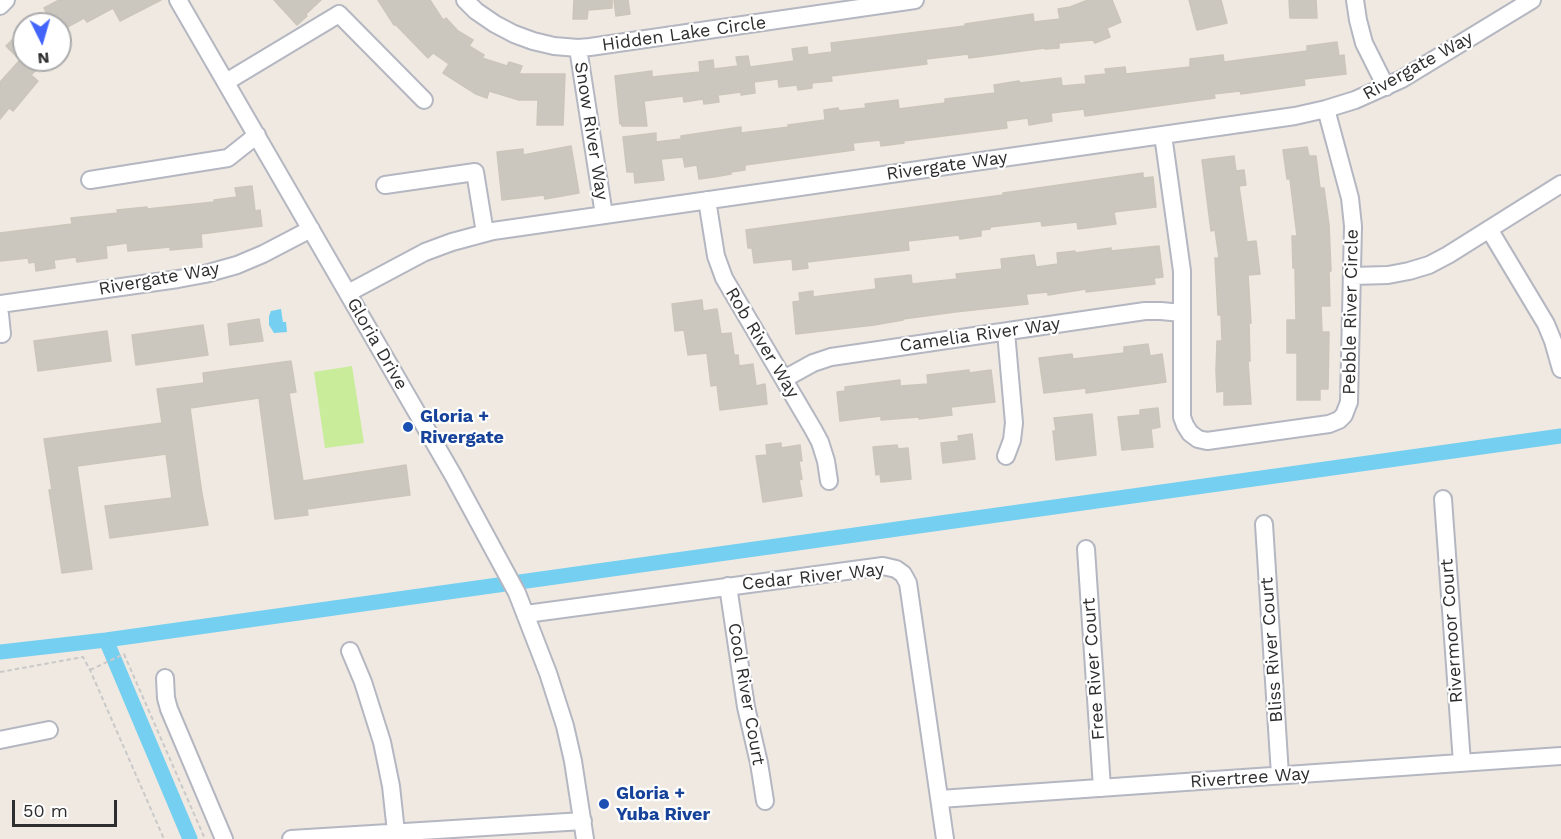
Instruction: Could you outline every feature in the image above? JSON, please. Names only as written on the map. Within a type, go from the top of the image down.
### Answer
[{"type":"street","points":[[0,6],[6,0]]},
{"type":"street","name":"Gloria Drive","points":[[178,0],[453,475],[517,593],[548,673],[565,726],[585,839]]},
{"type":"street","name":"Hidden Lake Circle","points":[[465,0],[495,24],[514,34],[554,46],[578,48],[915,0]]},
{"type":"street","points":[[1355,0],[1365,43],[1386,87]]},
{"type":"street","name":"Rivergate Way","points":[[348,293],[425,252],[485,233],[1295,116],[1326,109],[1386,87],[1532,0]]},
{"type":"street","points":[[226,82],[339,14],[424,100]]},
{"type":"street","name":"Snow River Way","points":[[578,48],[604,215]]},
{"type":"street","name":"Pebble River Circle","points":[[1162,135],[1182,271],[1182,417],[1185,425],[1198,439],[1207,441],[1329,424],[1344,415],[1349,402],[1353,226],[1350,198],[1326,109]]},
{"type":"street","points":[[90,180],[228,158],[257,135]]},
{"type":"street","points":[[385,185],[475,172],[485,233]]},
{"type":"street","points":[[1352,276],[1388,275],[1429,265],[1561,184]]},
{"type":"street","name":"Rob River Way","points":[[707,200],[716,256],[724,278],[820,442],[829,481]]},
{"type":"street","name":"Rivergate Way","points":[[0,304],[206,274],[263,254],[311,229]]},
{"type":"street","points":[[1489,229],[1546,324],[1556,348],[1561,369]]},
{"type":"street","name":"Camelia River Way","points":[[784,379],[800,369],[831,357],[1145,311],[1182,313]]},
{"type":"street","points":[[0,314],[2,333]]},
{"type":"street","points":[[1006,332],[1014,423],[1012,440],[1006,456]]},
{"type":"street","name":"Rivermoor Court","points":[[1443,499],[1462,763]]},
{"type":"street","name":"Bliss River Court","points":[[1264,524],[1280,775]]},
{"type":"street","name":"Free River Court","points":[[1086,549],[1102,788]]},
{"type":"street","name":"Cedar River Way","points":[[526,614],[883,566],[896,569],[903,574],[908,583],[945,839]]},
{"type":"street","name":"Cool River Court","points":[[728,586],[746,707],[765,801]]},
{"type":"street","points":[[350,651],[369,699],[382,742],[391,786],[396,832]]},
{"type":"street","points":[[165,678],[169,709],[224,839]]},
{"type":"street","points":[[0,740],[49,730]]},
{"type":"street","name":"Rivertree Way","points":[[940,799],[1561,756]]},
{"type":"street","points":[[291,839],[583,820]]},
{"type":"path","points":[[90,670],[124,654],[205,839]]},
{"type":"path","points":[[0,672],[83,657],[164,839]]},
{"type":"green space","points":[[352,366],[364,443],[325,448],[314,372]]},
{"type":"water","points":[[281,309],[287,332],[274,333],[269,325],[269,316],[271,311]]},
{"type":"building","points":[[59,0],[161,0],[120,21],[113,8],[87,22],[84,18],[72,24],[72,12],[46,12],[44,8]]},
{"type":"building","points":[[274,0],[321,0],[297,25]]},
{"type":"building","points":[[378,0],[430,0],[443,20],[446,18],[458,31],[473,40],[469,46],[484,55],[482,58],[507,66],[509,62],[522,66],[519,74],[565,74],[563,125],[537,125],[538,100],[519,100],[489,91],[487,98],[476,94],[443,73],[449,64],[433,53],[428,58],[394,25]]},
{"type":"building","points":[[574,0],[612,0],[612,8],[588,10],[587,19],[573,19]]},
{"type":"building","points":[[614,0],[628,0],[630,14],[616,16]]},
{"type":"building","points":[[1088,0],[1112,0],[1121,22],[1107,28],[1110,37],[1095,43],[1093,40],[1059,43],[1059,48],[969,58],[968,54],[926,59],[927,64],[831,76],[832,81],[812,83],[812,88],[798,90],[797,85],[779,87],[778,79],[754,82],[755,93],[718,95],[719,102],[704,104],[703,99],[684,102],[683,96],[644,101],[647,126],[622,126],[622,123],[620,124],[615,76],[652,71],[652,77],[700,72],[699,62],[713,60],[714,69],[738,66],[736,57],[748,56],[750,67],[794,61],[792,49],[807,47],[808,55],[832,52],[831,43],[965,26],[965,24],[1033,14],[1034,22],[1060,19],[1058,9]]},
{"type":"building","points":[[1189,0],[1221,0],[1227,23],[1197,30]]},
{"type":"building","points":[[1289,0],[1316,0],[1317,18],[1290,18]]},
{"type":"building","points":[[12,40],[12,52],[6,46]]},
{"type":"building","points":[[1337,42],[1339,56],[1344,55],[1346,74],[1304,79],[1305,85],[1241,94],[1240,91],[1214,94],[1215,98],[1085,116],[1084,109],[1051,113],[1052,121],[1029,125],[1028,118],[1006,121],[1007,128],[903,141],[904,143],[881,146],[880,140],[853,143],[854,150],[745,165],[745,170],[699,179],[697,165],[685,167],[683,157],[661,159],[664,180],[635,183],[634,172],[627,172],[623,137],[656,133],[656,142],[741,127],[741,133],[789,127],[788,125],[825,120],[824,110],[866,108],[865,104],[898,100],[899,109],[945,103],[945,99],[995,93],[994,85],[1019,81],[1020,83],[1061,78],[1062,86],[1086,84],[1085,76],[1106,74],[1105,69],[1125,67],[1126,74],[1190,67],[1190,59],[1223,55],[1224,62],[1307,51],[1307,46]]},
{"type":"building","points":[[12,69],[12,72],[34,72],[31,75],[38,81],[13,111],[9,108],[0,119],[0,82]]},
{"type":"building","points":[[571,146],[579,193],[545,199],[544,195],[502,200],[497,152],[523,149],[523,155]]},
{"type":"building","points":[[1307,147],[1309,156],[1316,156],[1320,188],[1324,188],[1329,225],[1330,306],[1321,306],[1322,332],[1329,332],[1328,389],[1320,389],[1320,400],[1297,400],[1297,353],[1287,353],[1287,320],[1296,320],[1292,236],[1297,236],[1290,179],[1287,179],[1283,150]]},
{"type":"building","points":[[1234,156],[1236,171],[1244,170],[1246,185],[1239,186],[1247,242],[1256,241],[1260,274],[1248,275],[1251,323],[1249,323],[1250,361],[1248,361],[1251,404],[1224,405],[1224,391],[1217,392],[1216,371],[1217,341],[1222,341],[1221,315],[1218,315],[1215,258],[1219,258],[1215,230],[1211,231],[1202,160]]},
{"type":"building","points":[[1143,173],[1143,178],[1153,177],[1156,207],[1114,212],[1116,224],[1078,229],[1077,222],[1042,226],[1041,221],[990,227],[990,229],[981,230],[981,236],[960,239],[959,235],[908,241],[909,250],[807,262],[808,268],[793,270],[792,259],[754,263],[752,248],[748,248],[746,230],[1003,195],[1003,193]]},
{"type":"building","points":[[252,186],[255,211],[260,210],[262,226],[201,234],[202,247],[128,251],[127,243],[106,246],[107,258],[77,262],[76,257],[54,260],[55,268],[36,271],[35,262],[29,263],[28,258],[0,261],[0,233],[72,224],[71,218],[118,213],[117,210],[214,202],[214,200],[237,197],[235,188]]},
{"type":"building","points":[[1159,246],[1163,277],[1154,278],[1155,284],[1086,292],[1086,289],[1048,295],[1048,292],[1026,294],[1028,304],[796,334],[793,302],[800,301],[799,293],[813,291],[813,297],[876,289],[875,279],[911,275],[912,284],[957,279],[956,274],[1002,269],[1001,259],[1034,255],[1036,267],[1058,264],[1057,253]]},
{"type":"building","points":[[702,300],[703,311],[717,309],[721,334],[731,333],[734,355],[738,355],[739,366],[753,364],[756,386],[765,384],[767,404],[720,410],[717,385],[711,386],[707,353],[688,355],[684,330],[675,331],[672,304]]},
{"type":"building","points":[[259,319],[263,341],[230,345],[228,324]]},
{"type":"building","points":[[203,325],[208,355],[136,365],[132,335]]},
{"type":"building","points":[[107,331],[111,361],[38,371],[34,341]]},
{"type":"building","points":[[1148,344],[1150,356],[1162,354],[1166,382],[1086,393],[1086,388],[1044,393],[1039,358],[1072,354],[1073,359],[1124,353],[1124,347]]},
{"type":"building","points":[[291,361],[296,392],[289,393],[303,481],[406,465],[410,495],[307,509],[308,515],[275,519],[259,398],[190,408],[208,525],[110,538],[105,506],[172,498],[166,454],[77,466],[92,569],[62,573],[49,490],[52,490],[44,439],[162,423],[157,389],[204,383],[203,373]]},
{"type":"building","points":[[969,370],[969,373],[991,370],[995,402],[951,407],[952,415],[881,420],[881,416],[840,421],[837,392],[845,391],[845,387],[900,380],[900,386],[928,384],[927,375]]},
{"type":"building","points":[[1158,408],[1160,427],[1151,429],[1153,447],[1122,450],[1118,417],[1140,415],[1140,410]]},
{"type":"building","points":[[1092,414],[1096,455],[1056,460],[1054,418]]},
{"type":"building","points":[[972,434],[975,459],[943,463],[941,443],[959,441],[958,436]]},
{"type":"building","points":[[781,443],[781,448],[800,445],[802,461],[799,461],[802,479],[799,480],[802,496],[763,502],[756,456],[767,455],[766,445]]},
{"type":"building","points":[[897,445],[898,449],[908,448],[911,479],[881,482],[880,474],[876,475],[873,447]]},
{"type":"waterway","points":[[0,652],[106,640],[1561,436]]},
{"type":"waterway","points":[[106,640],[190,839]]},
{"type":"place","name":"Gloria + Rivergate","points":[[408,427]]},
{"type":"place","name":"Gloria + Yuba River","points":[[604,804]]}]
